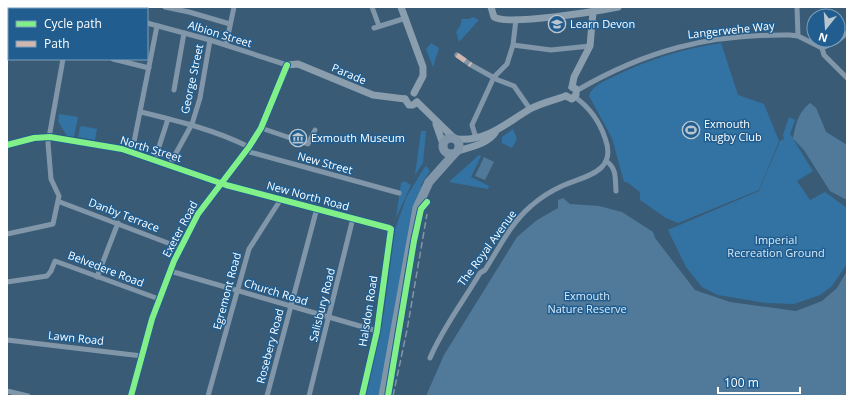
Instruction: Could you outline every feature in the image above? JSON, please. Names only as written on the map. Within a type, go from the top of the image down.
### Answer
[{"type":"highway","points":[[383,396],[417,208],[424,191],[436,172],[456,152],[460,145],[455,138],[447,138],[443,146],[436,172]]},
{"type":"highway","points":[[443,146],[447,153],[456,152]]},
{"type":"street","points":[[165,7],[190,9],[230,24]]},
{"type":"street","points":[[226,45],[234,7]]},
{"type":"street","points":[[372,7],[377,27],[406,18]]},
{"type":"street","points":[[401,7],[423,64],[423,76],[414,93]]},
{"type":"street","points":[[491,7],[494,16],[498,19],[516,19],[618,7]]},
{"type":"street","points":[[797,7],[798,36]]},
{"type":"street","points":[[414,93],[418,97],[417,102],[435,120],[455,138],[466,140],[495,132],[530,109],[566,96],[570,99],[574,92],[574,77],[590,46],[593,10]]},
{"type":"street","points":[[476,138],[472,125],[494,77],[507,64],[513,45],[516,19]]},
{"type":"street","name":"Albion Street","points":[[148,24],[210,40],[287,65]]},
{"type":"street","points":[[132,152],[157,26]]},
{"type":"street","points":[[174,90],[184,33]]},
{"type":"street","name":"Langerwehe Way","points":[[574,92],[614,70],[640,58],[682,45],[718,39],[781,35],[798,36],[806,40]]},
{"type":"street","name":"George Street","points":[[170,164],[192,124],[200,98],[210,40]]},
{"type":"street","points":[[513,45],[551,50],[590,46]]},
{"type":"street","points":[[822,48],[824,55],[847,78]]},
{"type":"street","points":[[457,55],[471,65],[514,86],[530,109]]},
{"type":"street","points":[[7,234],[53,224],[60,202],[59,196],[51,179],[48,143],[63,60]]},
{"type":"street","points":[[117,60],[149,68]]},
{"type":"street","name":"Parade","points":[[287,65],[298,64],[373,95],[405,100]]},
{"type":"street","name":"Exeter Road","points":[[131,396],[159,299],[170,271],[198,214],[220,182],[262,128],[287,65]]},
{"type":"street","points":[[566,96],[565,91],[574,92],[599,124],[608,146],[606,161],[612,164],[616,191]]},
{"type":"street","points":[[414,93],[407,94],[405,100],[409,105],[413,105],[417,102]]},
{"type":"street","name":"New Street","points":[[141,112],[192,124],[233,139],[247,149],[399,192]]},
{"type":"street","points":[[155,159],[168,119]]},
{"type":"street","points":[[435,120],[443,146]]},
{"type":"street","points":[[262,128],[308,144],[315,130]]},
{"type":"street","points":[[456,152],[482,143],[492,137],[495,132]]},
{"type":"street","name":"North Street","points":[[7,145],[34,138],[50,137],[132,152],[220,182]]},
{"type":"street","name":"The Royal Avenue","points":[[430,358],[438,339],[451,316],[480,272],[485,270],[524,212],[542,198],[559,188],[594,173],[606,161]]},
{"type":"street","name":"New North Road","points":[[220,182],[391,229]]},
{"type":"street","name":"Egremont Road","points":[[208,396],[249,249],[281,199]]},
{"type":"street","name":"Danby Terrace","points":[[60,202],[181,248]]},
{"type":"street","name":"Rosebery Road","points":[[267,396],[292,307],[317,208]]},
{"type":"street","name":"Salisbury Road","points":[[309,396],[354,218]]},
{"type":"street","points":[[97,277],[118,223]]},
{"type":"street","name":"Halsdon Road","points":[[362,396],[377,331],[391,229]]},
{"type":"street","name":"Belvedere Road","points":[[7,282],[47,276],[51,272],[55,261],[159,299]]},
{"type":"street","name":"Church Road","points":[[170,271],[377,331]]},
{"type":"street","name":"Lawn Road","points":[[7,340],[142,356]]},
{"type":"street","points":[[7,391],[28,396]]},
{"type":"green space","points":[[473,17],[479,20],[459,42],[456,32],[462,19],[469,19]]},
{"type":"green space","points":[[431,43],[439,48],[433,67],[426,49]]},
{"type":"green space","name":"Exmouth Rugby Club","points":[[721,43],[738,95],[764,104],[779,141],[759,190],[678,223],[666,218],[640,200],[640,192],[627,182],[624,182],[612,138],[589,96],[593,89],[599,84],[628,70],[653,60],[693,48]]},
{"type":"green space","name":"Imperial Recreation Ground","points":[[810,103],[816,108],[826,132],[847,145],[847,200],[830,191],[804,150],[793,139],[813,171],[797,181],[810,200],[825,192],[847,208],[847,264],[832,286],[820,295],[794,304],[766,303],[718,295],[702,287],[686,267],[668,230],[759,191],[780,141],[784,139],[783,135],[789,117],[795,120],[790,134],[793,138],[800,115]]},
{"type":"green space","points":[[59,114],[78,117],[74,137],[67,136],[58,121]]},
{"type":"green space","points":[[82,126],[97,129],[95,140],[78,137],[80,127]]},
{"type":"green space","points":[[513,129],[517,139],[512,148],[502,143],[502,137]]},
{"type":"green space","points":[[421,131],[426,131],[423,163],[415,175]]},
{"type":"green space","points":[[479,155],[481,156],[471,177],[489,186],[488,189],[449,182]]},
{"type":"green space","points":[[426,166],[430,171],[421,185],[422,186],[413,210],[381,396],[366,396],[384,312],[395,230],[406,198]]},
{"type":"green space","points":[[404,181],[411,185],[396,218],[401,183]]},
{"type":"shaded area","points":[[810,103],[816,108],[826,132],[847,145],[847,200],[830,191],[804,150],[793,138],[800,115]]},
{"type":"shaded area","points":[[484,157],[494,162],[485,180],[475,176]]},
{"type":"shaded area","name":"Exmouth Nature Reserve","points":[[563,198],[570,204],[599,206],[622,212],[653,232],[655,238],[695,290],[730,302],[796,311],[822,301],[837,288],[847,271],[847,396],[426,396],[444,355],[517,237],[537,220],[558,208],[558,200]]},
{"type":"railway","points":[[393,396],[407,330],[427,214]]},
{"type":"marked path","points":[[457,55],[471,65]]},
{"type":"cycle path","points":[[131,396],[152,319],[174,261],[198,214],[249,147],[261,128],[287,65]]},
{"type":"cycle path","points":[[7,145],[34,138],[50,137],[122,149],[226,185],[391,229],[377,331],[362,396]]},
{"type":"cycle path","points":[[388,396],[414,241],[421,209],[427,202]]},
{"type":"place","name":"Learn Devon","points":[[557,24]]},
{"type":"place","name":"Exmouth Rugby Club","points":[[691,130]]},
{"type":"place","name":"Exmouth Museum","points":[[298,138]]}]
